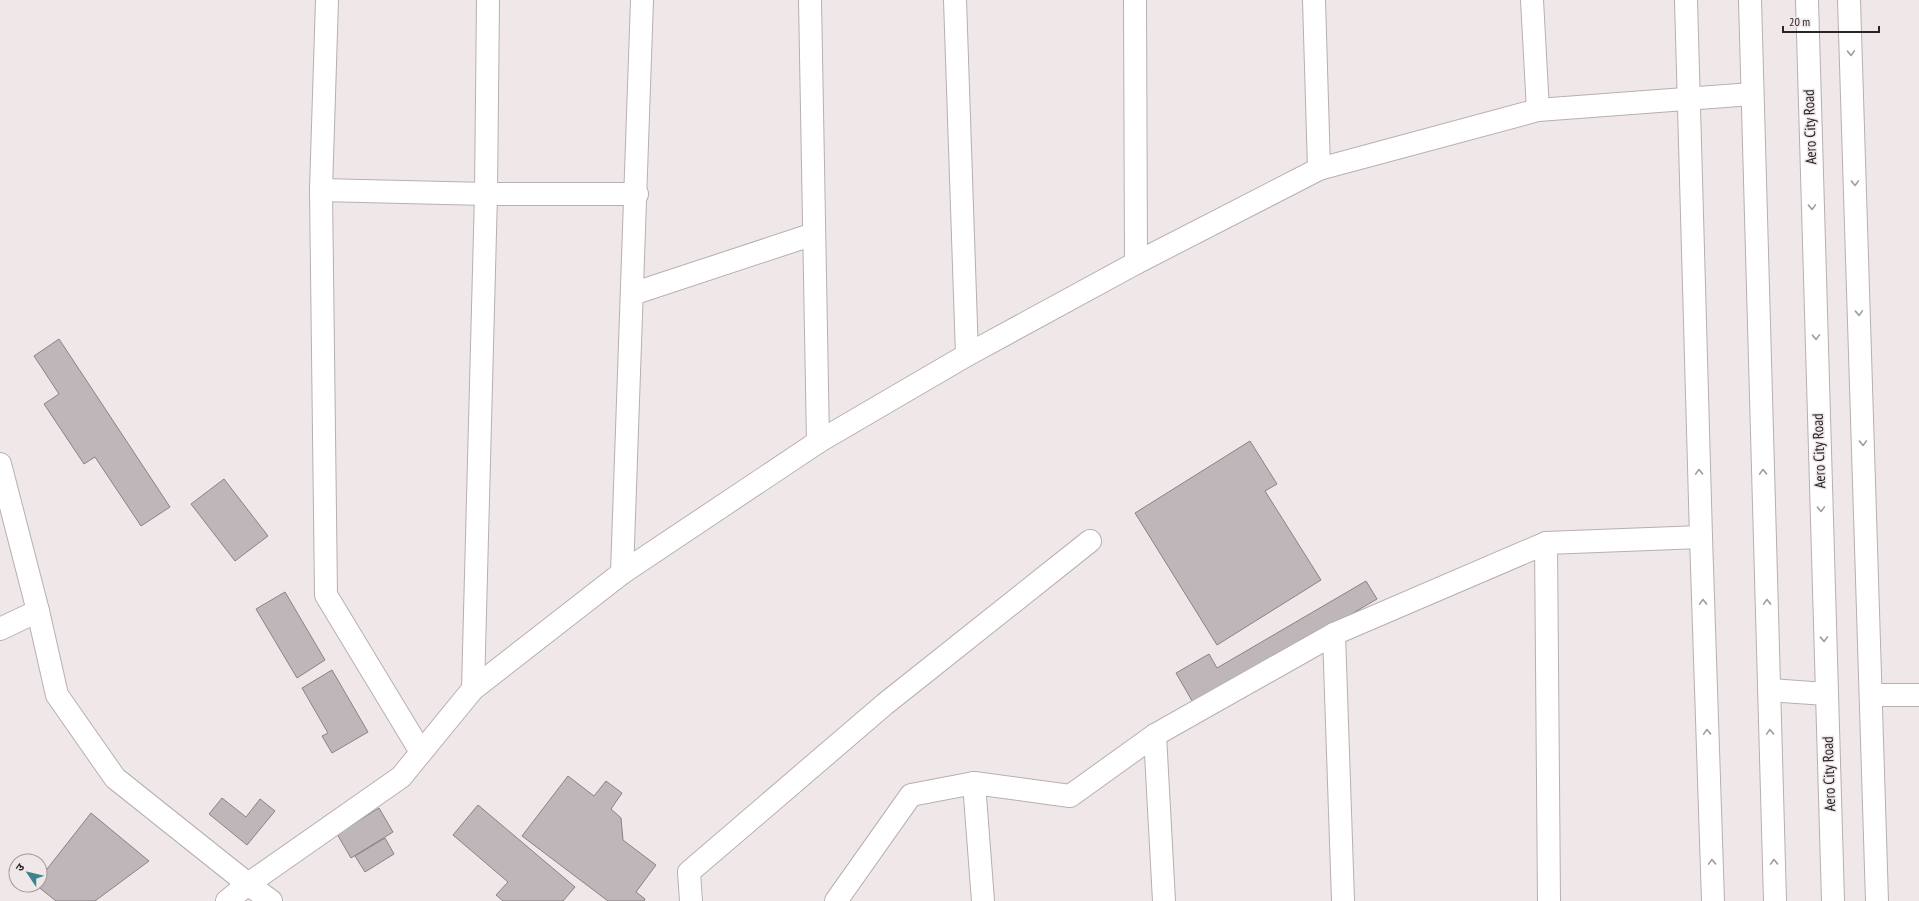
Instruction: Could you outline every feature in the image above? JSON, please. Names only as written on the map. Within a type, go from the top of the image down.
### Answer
[{"type":"street","points":[[327,0],[321,190],[326,596],[421,752]]},
{"type":"street","points":[[473,689],[486,194],[488,0]]},
{"type":"street","points":[[622,573],[637,194],[642,0]]},
{"type":"street","points":[[810,0],[818,442]]},
{"type":"street","points":[[955,0],[967,355]]},
{"type":"street","points":[[1135,0],[1136,263]]},
{"type":"street","points":[[1314,0],[1319,169]]},
{"type":"street","points":[[1532,0],[1538,110]]},
{"type":"street","points":[[1686,0],[1713,901]]},
{"type":"street","points":[[1750,0],[1775,901]]},
{"type":"street","name":"Aero City Road","points":[[1807,0],[1833,901]]},
{"type":"street","points":[[1849,0],[1878,901]]},
{"type":"street","points":[[227,901],[248,884],[400,776],[473,689],[622,573],[818,442],[967,355],[1136,263],[1319,169],[1538,110],[1752,94]]},
{"type":"street","points":[[321,190],[486,194],[637,194]]},
{"type":"street","points":[[632,294],[814,234]]},
{"type":"street","points":[[0,464],[38,610],[57,696],[115,778],[248,884],[272,901]]},
{"type":"street","points":[[836,901],[911,795],[974,783],[1070,796],[1155,735],[1334,634],[1546,543],[1701,536]]},
{"type":"street","points":[[691,901],[689,872],[885,704],[1090,541]]},
{"type":"street","points":[[1546,543],[1549,901]]},
{"type":"street","points":[[0,629],[38,610]]},
{"type":"street","points":[[1334,634],[1343,901]]},
{"type":"street","points":[[1769,690],[1826,694]]},
{"type":"street","points":[[1872,695],[1919,695]]},
{"type":"street","points":[[1155,735],[1164,901]]},
{"type":"street","points":[[974,783],[983,901]]},
{"type":"building","points":[[59,339],[170,507],[141,526],[95,457],[84,464],[44,404],[59,394],[34,356]]},
{"type":"building","points":[[1250,441],[1277,484],[1265,491],[1321,580],[1217,645],[1135,513]]},
{"type":"building","points":[[224,479],[268,536],[235,561],[191,504]]},
{"type":"building","points":[[1366,581],[1377,599],[1195,706],[1176,673],[1209,654],[1217,668]]},
{"type":"building","points":[[285,592],[325,660],[297,678],[256,609]]},
{"type":"building","points":[[332,670],[368,732],[332,753],[322,736],[328,733],[302,688]]},
{"type":"building","points":[[568,776],[594,796],[606,781],[622,793],[611,809],[621,818],[623,840],[656,865],[636,892],[645,899],[644,901],[608,901],[522,836]]},
{"type":"building","points":[[222,798],[246,817],[260,799],[275,811],[247,845],[209,814]]},
{"type":"building","points":[[478,805],[575,887],[563,901],[503,901],[496,895],[508,882],[453,835]]},
{"type":"building","points":[[379,808],[393,832],[351,858],[337,834]]},
{"type":"building","points":[[91,813],[149,861],[95,901],[56,901],[46,893],[48,893],[48,868]]},
{"type":"building","points":[[385,838],[394,854],[365,872],[355,856]]}]
